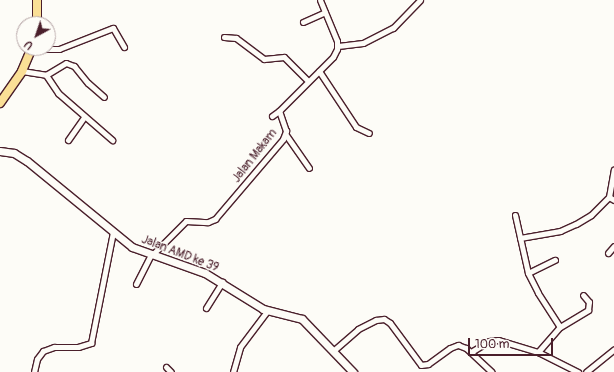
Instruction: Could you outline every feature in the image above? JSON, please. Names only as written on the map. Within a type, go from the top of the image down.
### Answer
[{"type":"main road","points":[[36,16],[37,0]]},
{"type":"main road","points":[[0,103],[22,71],[29,56]]},
{"type":"street","points":[[272,116],[279,111],[319,71],[333,56],[338,46],[320,0]]},
{"type":"street","points":[[338,46],[363,43],[393,28],[420,0]]},
{"type":"street","points":[[302,22],[325,12]]},
{"type":"street","points":[[56,49],[112,28],[124,47]]},
{"type":"street","points":[[224,37],[236,38],[264,59],[284,57],[308,81]]},
{"type":"street","points":[[22,71],[46,75],[66,63],[74,66],[88,83],[104,96]]},
{"type":"street","points":[[319,71],[356,127],[369,132]]},
{"type":"street","points":[[46,75],[58,94],[112,140]]},
{"type":"street","name":"Jalan Makam","points":[[136,284],[152,255],[186,221],[208,222],[215,220],[286,135],[279,111]]},
{"type":"street","points":[[68,140],[84,117]]},
{"type":"street","points":[[286,135],[310,168]]},
{"type":"street","name":"Jalan AMD ke 39","points":[[0,151],[14,153],[27,161],[132,248],[197,269],[222,282],[256,305],[268,310],[302,319],[353,372]]},
{"type":"street","points":[[520,238],[560,231],[576,224],[591,214],[608,197],[614,169]]},
{"type":"street","points":[[608,197],[614,200]]},
{"type":"street","points":[[515,215],[528,273],[538,293],[560,326]]},
{"type":"street","points":[[34,372],[37,359],[44,351],[54,347],[78,347],[90,343],[113,232]]},
{"type":"street","points":[[608,253],[614,246]]},
{"type":"street","points":[[528,273],[555,260]]},
{"type":"street","points":[[206,308],[222,282]]},
{"type":"street","points":[[538,352],[560,326],[588,310],[589,302],[583,295]]},
{"type":"street","points":[[233,372],[240,347],[268,310]]},
{"type":"street","points":[[333,351],[354,332],[380,319],[390,323],[421,365],[428,364],[454,346],[462,346],[471,352],[492,372]]},
{"type":"street","points":[[471,352],[494,339],[538,352],[578,372]]},
{"type":"street","points":[[586,372],[614,349]]},
{"type":"street","points":[[166,367],[171,372]]}]
